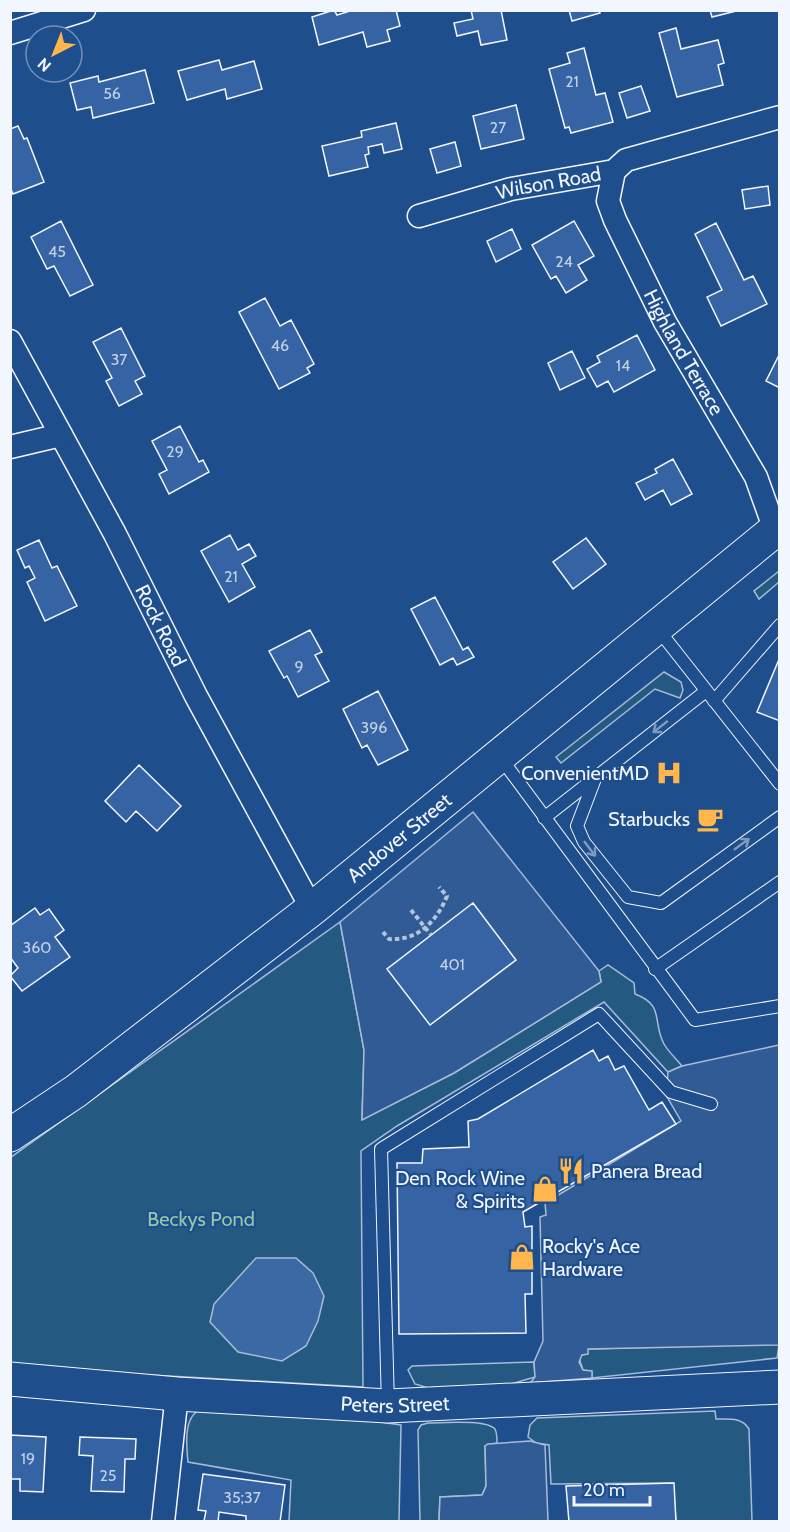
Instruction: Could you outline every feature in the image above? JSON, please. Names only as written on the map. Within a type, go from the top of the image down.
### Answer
[{"type":"main road","name":"Andover Street","points":[[10,1135],[94,1077],[312,909],[777,528]]},
{"type":"main road","name":"Peters Street","points":[[10,1379],[177,1394],[388,1406],[780,1387]]},
{"type":"street","points":[[10,33],[84,10]]},
{"type":"street","name":"Wilson Road","points":[[419,216],[511,189],[614,171],[626,160],[780,117]]},
{"type":"street","name":"Highland Terrace","points":[[614,171],[608,201],[615,220],[665,322],[756,477],[777,528]]},
{"type":"street","name":"Rock Road","points":[[10,341],[115,534],[196,696],[312,909]]},
{"type":"street","points":[[10,447],[61,435]]},
{"type":"street","points":[[163,1521],[177,1394]]},
{"type":"lane","points":[[714,701],[780,625]]},
{"type":"lane","points":[[657,628],[780,784]]},
{"type":"lane","points":[[544,818],[706,691]]},
{"type":"lane","points":[[500,756],[694,1020],[780,1005]]},
{"type":"lane","points":[[597,777],[577,826],[584,842],[628,897],[661,903],[780,817]]},
{"type":"lane","points":[[655,969],[780,882]]},
{"type":"lane","points":[[388,1406],[381,1149],[599,1014],[671,1092],[711,1104]]},
{"type":"path","points":[[383,932],[389,939],[398,940],[417,934],[436,917],[447,896],[439,887]]},
{"type":"path","points":[[411,910],[430,935]]},
{"type":"green space","points":[[779,571],[779,582],[759,599],[754,591]]},
{"type":"green space","points":[[664,672],[681,682],[683,690],[680,698],[655,689],[561,763],[556,757]]},
{"type":"green space","name":"Beckys Pond","points":[[340,922],[364,1050],[362,1119],[454,1073],[601,982],[599,971],[608,965],[634,983],[635,994],[650,1003],[654,1009],[664,1044],[682,1066],[668,1072],[604,1002],[397,1126],[361,1151],[363,1387],[11,1367],[10,1158]]},
{"type":"green space","points":[[779,1345],[777,1358],[592,1378],[592,1372],[583,1370],[579,1358],[588,1349]]},
{"type":"green space","points":[[534,1362],[535,1377],[511,1384],[428,1388],[415,1384],[408,1370],[412,1366]]},
{"type":"green space","points":[[240,1402],[401,1425],[399,1521],[289,1521],[291,1480],[188,1462],[187,1432],[194,1414],[210,1405]]},
{"type":"green space","points":[[715,1411],[716,1419],[743,1422],[749,1429],[752,1521],[676,1521],[673,1483],[551,1484],[549,1445],[536,1443],[528,1437],[530,1425],[537,1418]]},
{"type":"green space","points":[[428,1423],[483,1424],[495,1429],[497,1436],[497,1443],[485,1446],[486,1486],[482,1495],[440,1497],[439,1521],[420,1521],[418,1430],[421,1425]]},
{"type":"shaded area","points":[[473,812],[599,971],[601,982],[454,1073],[362,1120],[364,1050],[340,922]]},
{"type":"shaded area","points":[[779,1045],[779,1345],[588,1349],[588,1354],[582,1355],[579,1362],[583,1370],[592,1371],[592,1378],[530,1383],[535,1377],[534,1362],[543,1341],[540,1217],[546,1215],[545,1203],[681,1121],[666,1095],[668,1072],[682,1066]]},
{"type":"shaded area","points":[[256,1258],[296,1258],[313,1273],[324,1296],[318,1321],[306,1346],[282,1361],[238,1352],[210,1322],[214,1304]]},
{"type":"shaded area","points":[[530,1441],[545,1445],[548,1521],[439,1521],[440,1497],[482,1495],[486,1486],[485,1446]]},
{"type":"building","points":[[334,10],[337,15],[353,10],[396,10],[400,26],[387,30],[390,41],[367,47],[363,32],[319,45],[312,17]]},
{"type":"building","points":[[471,10],[501,10],[507,40],[481,45],[478,31],[457,36],[454,23],[473,19]]},
{"type":"building","points":[[569,10],[599,10],[600,13],[572,21]]},
{"type":"building","points":[[710,10],[735,10],[736,11],[712,17]]},
{"type":"building","points":[[676,28],[681,49],[718,40],[724,63],[718,65],[723,85],[677,97],[659,33]]},
{"type":"building","points":[[584,48],[596,95],[605,93],[613,122],[571,133],[569,127],[565,128],[549,69],[570,63],[567,53]]},
{"type":"building","points":[[219,60],[222,70],[254,61],[262,89],[227,99],[225,89],[187,100],[178,71]]},
{"type":"building","points":[[145,70],[154,103],[93,118],[91,107],[77,110],[70,84],[84,84],[84,80],[98,76],[99,82]]},
{"type":"building","points":[[641,86],[650,111],[627,118],[619,93]]},
{"type":"building","points":[[516,105],[524,139],[481,149],[473,116]]},
{"type":"building","points":[[396,123],[402,149],[384,153],[382,144],[368,147],[369,154],[365,155],[368,167],[329,176],[322,146],[362,137],[361,131]]},
{"type":"building","points":[[18,126],[24,139],[27,138],[44,182],[13,194],[10,187],[10,129]]},
{"type":"building","points":[[455,142],[461,166],[437,173],[430,149]]},
{"type":"building","points":[[768,186],[770,205],[745,209],[742,190]]},
{"type":"building","points":[[61,221],[93,285],[70,296],[54,266],[47,269],[31,237]]},
{"type":"building","points":[[574,221],[594,256],[578,265],[587,280],[566,293],[556,276],[551,279],[532,245]]},
{"type":"building","points":[[716,223],[744,280],[753,276],[767,304],[721,326],[707,297],[722,290],[695,234]]},
{"type":"building","points":[[512,229],[521,249],[496,262],[487,241]]},
{"type":"building","points":[[265,298],[280,326],[291,320],[314,364],[307,368],[310,373],[279,389],[239,312]]},
{"type":"building","points":[[121,328],[145,376],[135,381],[142,394],[119,406],[106,381],[112,378],[93,342]]},
{"type":"building","points":[[637,335],[655,370],[614,392],[608,381],[597,387],[587,369],[600,362],[597,356]]},
{"type":"building","points":[[572,351],[585,378],[560,390],[548,363]]},
{"type":"building","points":[[780,353],[780,388],[766,381]]},
{"type":"building","points":[[180,426],[199,462],[203,460],[209,472],[169,494],[159,474],[167,470],[152,441]]},
{"type":"building","points":[[673,459],[692,494],[671,505],[663,490],[645,500],[636,483],[657,473],[655,469]]},
{"type":"building","points":[[230,535],[238,550],[249,544],[256,556],[242,564],[255,587],[229,602],[201,551]]},
{"type":"building","points":[[586,538],[606,564],[573,589],[553,562]]},
{"type":"building","points":[[39,540],[52,568],[57,566],[77,606],[45,621],[27,582],[35,578],[29,566],[25,568],[17,550]]},
{"type":"building","points":[[435,597],[463,650],[468,647],[474,657],[457,665],[453,658],[440,665],[411,609]]},
{"type":"building","points":[[310,630],[322,652],[315,655],[329,681],[298,697],[287,676],[284,678],[269,651]]},
{"type":"building","points":[[780,657],[780,721],[757,712]]},
{"type":"building","points":[[378,691],[408,750],[378,765],[367,745],[362,748],[343,709]]},
{"type":"building","points":[[139,765],[181,806],[157,831],[136,811],[126,822],[105,801]]},
{"type":"building","points":[[473,903],[516,960],[430,1025],[387,969]]},
{"type":"building","points":[[35,908],[40,915],[49,909],[64,930],[55,937],[70,957],[22,991],[10,976],[18,968],[10,957],[10,926]]},
{"type":"building","points":[[593,1050],[599,1061],[608,1056],[615,1070],[624,1066],[649,1110],[662,1102],[676,1124],[523,1212],[525,1227],[532,1226],[532,1294],[525,1294],[526,1333],[399,1334],[397,1163],[422,1163],[423,1149],[469,1147],[468,1121],[478,1119]]},
{"type":"building","points":[[10,1435],[46,1437],[43,1492],[20,1491],[20,1479],[10,1479]]},
{"type":"building","points":[[80,1437],[136,1439],[135,1459],[125,1459],[124,1492],[91,1491],[93,1456],[79,1455]]},
{"type":"building","points":[[203,1474],[285,1485],[280,1522],[246,1522],[246,1516],[219,1512],[218,1522],[194,1522],[204,1521],[206,1511],[198,1510]]},
{"type":"building","points":[[674,1483],[676,1522],[569,1522],[566,1486]]},
{"type":"place","name":"ConvenientMD","points":[[669,773]]},
{"type":"place","name":"Starbucks","points":[[710,819]]},
{"type":"place","name":"Panera Bread","points":[[571,1171]]},
{"type":"place","name":"Den Rock Wine & Spirits","points":[[545,1189]]},
{"type":"place","name":"Rocky's Ace Hardware","points":[[522,1257]]}]
